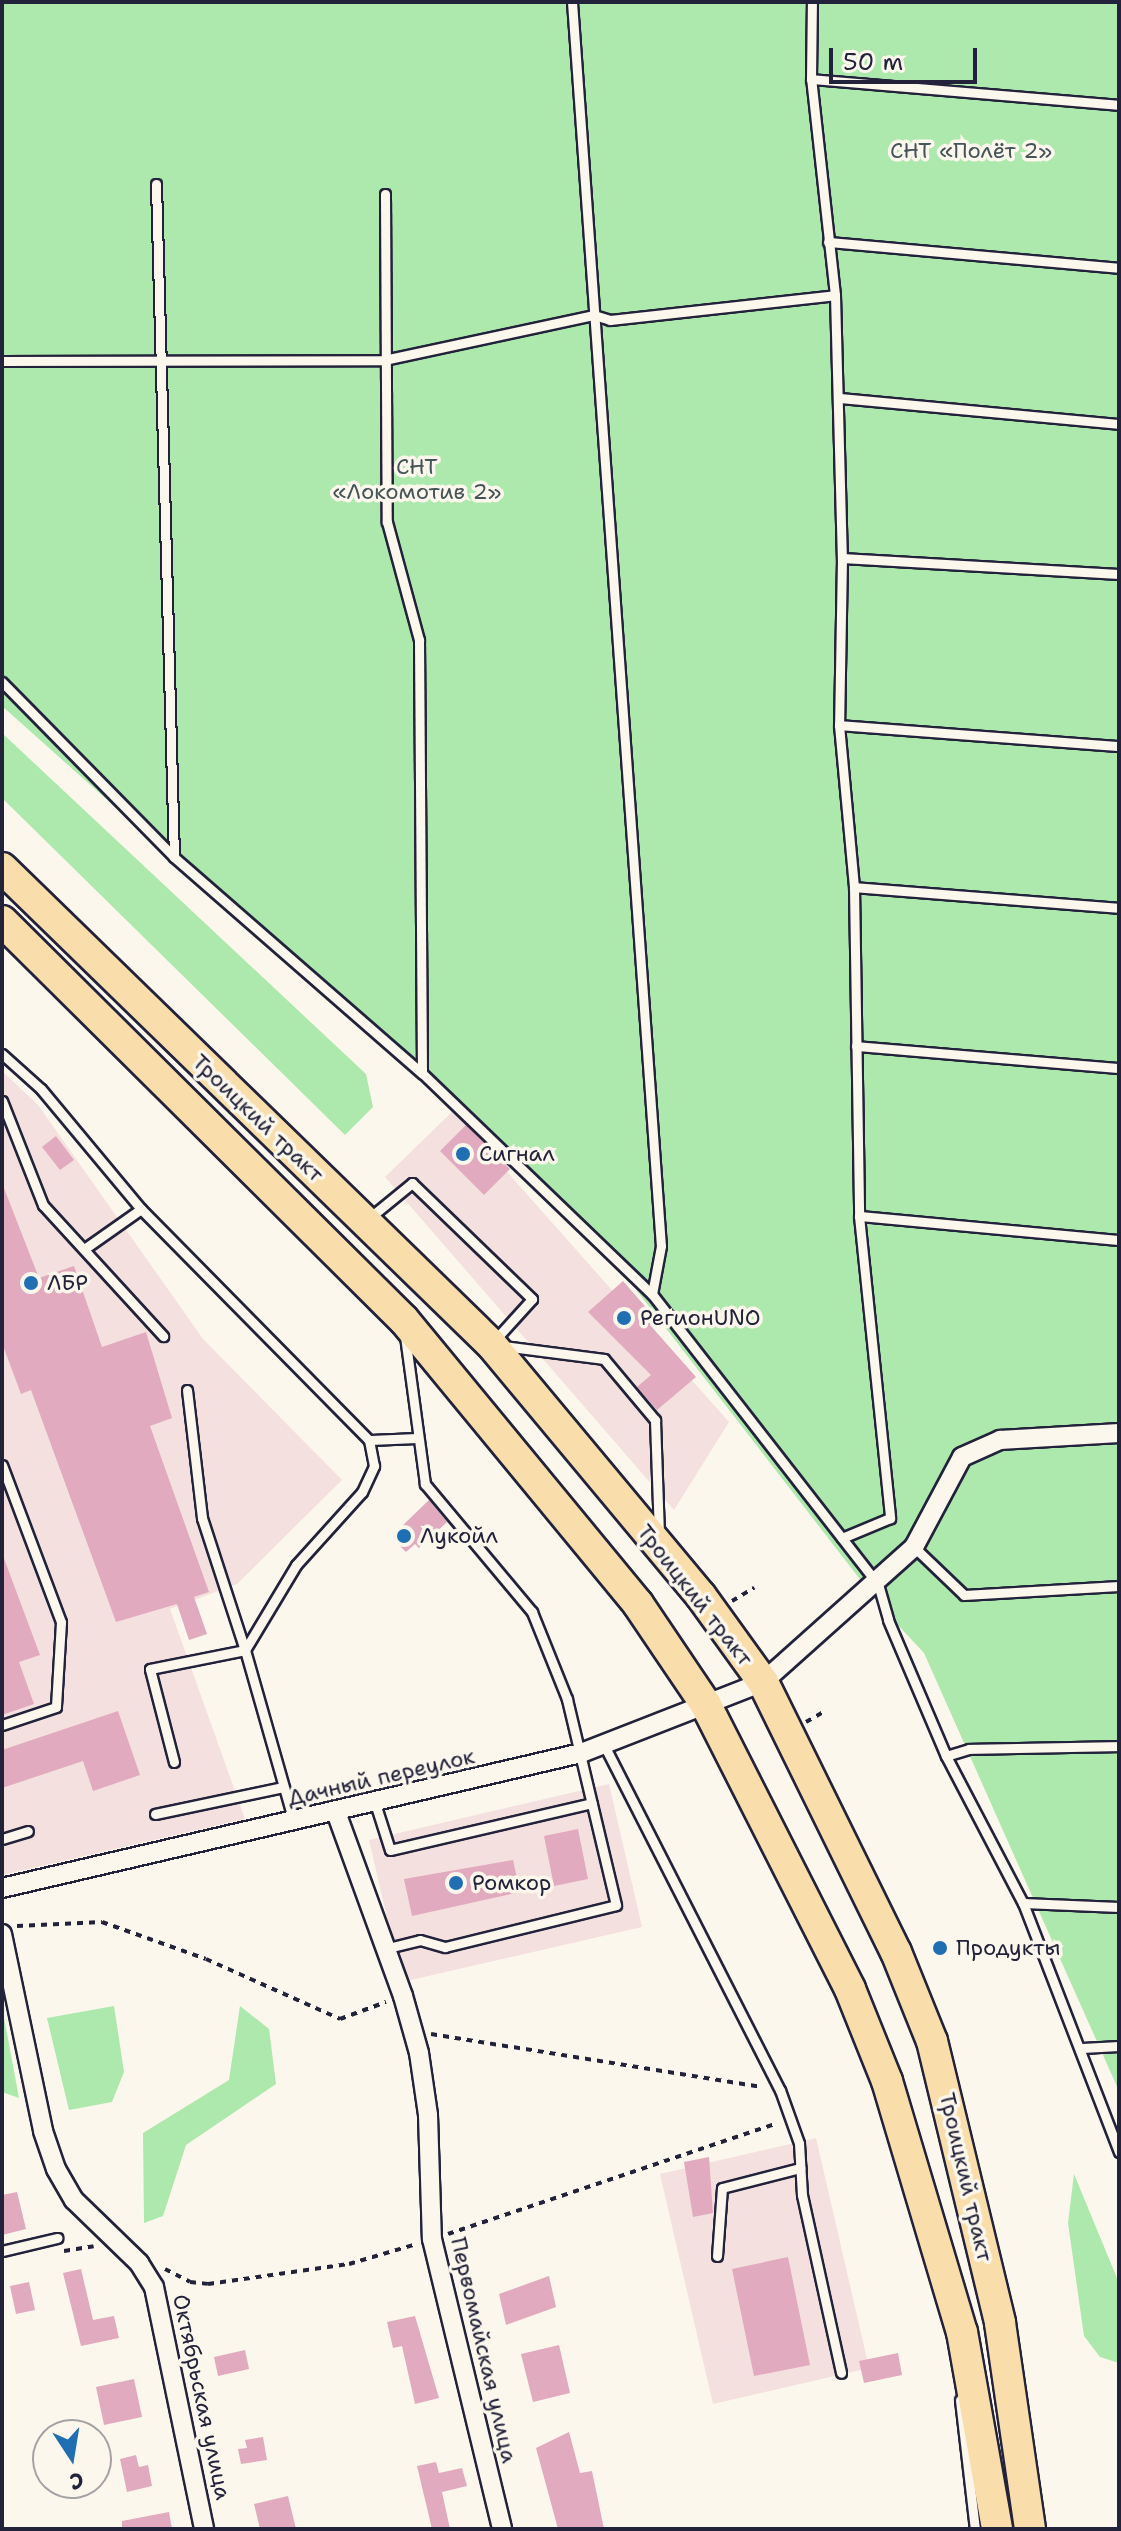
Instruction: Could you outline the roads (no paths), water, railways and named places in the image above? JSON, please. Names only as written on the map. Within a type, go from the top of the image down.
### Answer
[{"type":"main road","name":"Троицкий тракт","points":[[2,868],[491,1344],[659,1547],[763,1682],[896,1952],[932,2041],[1000,2323],[1030,2529]]},
{"type":"main road","name":"Троицкий тракт","points":[[11,934],[404,1320],[638,1604],[706,1705],[850,1989],[887,2081],[953,2297],[984,2434],[997,2529]]},
{"type":"street","name":"Дачный переулок","points":[[2,1888],[581,1753],[763,1682],[878,1584],[914,1547],[952,1470],[980,1446],[1000,1440],[1119,1433]]},
{"type":"street","name":"Первомайская улица","points":[[336,1812],[413,2031],[428,2115],[432,2239],[502,2529]]},
{"type":"street","name":"Октябрьская улица","points":[[2,1934],[43,2131],[56,2169],[74,2200],[125,2247],[154,2287],[163,2318],[173,2394],[204,2529]]},
{"type":"lane","points":[[572,2],[661,1246],[652,1294]]},
{"type":"lane","points":[[812,2],[811,79],[835,295],[839,398],[842,558],[839,725],[854,887],[859,1216],[890,1518],[842,1538]]},
{"type":"lane","points":[[811,79],[1119,105]]},
{"type":"lane","points":[[156,184],[174,857]]},
{"type":"lane","points":[[385,194],[389,290],[384,360],[387,522],[419,640],[422,1073]]},
{"type":"lane","points":[[828,242],[1119,268]]},
{"type":"lane","points":[[2,361],[384,360],[594,315],[610,320],[835,295]]},
{"type":"lane","points":[[839,398],[1119,424]]},
{"type":"lane","points":[[842,558],[1119,574]]},
{"type":"lane","points":[[2,682],[174,857],[422,1073],[652,1294],[878,1584],[946,1756],[1023,1903],[1082,2048],[1119,2152]]},
{"type":"lane","points":[[839,725],[1119,746]]},
{"type":"lane","points":[[854,887],[1119,908]]},
{"type":"lane","points":[[856,1046],[1119,1068]]},
{"type":"lane","points":[[2,1054],[41,1089],[141,1209],[369,1440],[374,1466],[362,1492],[296,1565],[245,1650],[150,1669],[174,1762]]},
{"type":"lane","points":[[2,1101],[43,1205],[87,1247],[163,1336]]},
{"type":"lane","points":[[365,1222],[412,1183],[532,1299],[491,1344]]},
{"type":"lane","points":[[87,1247],[141,1209]]},
{"type":"lane","points":[[859,1216],[1119,1240]]},
{"type":"lane","points":[[383,1949],[420,1940],[445,1947],[616,1905],[567,1699],[532,1612],[425,1484],[404,1320]]},
{"type":"lane","points":[[491,1344],[604,1359],[655,1420],[659,1547]]},
{"type":"lane","points":[[187,1390],[202,1518],[245,1650],[294,1822]]},
{"type":"lane","points":[[369,1440],[418,1438]]},
{"type":"lane","points":[[2,1465],[61,1622],[56,1707],[2,1725]]},
{"type":"lane","points":[[914,1547],[964,1595],[1119,1586]]},
{"type":"lane","points":[[604,1745],[780,2090],[791,2118],[841,2373]]},
{"type":"lane","points":[[946,1756],[969,1749],[1119,1746]]},
{"type":"lane","points":[[155,1814],[283,1787]]},
{"type":"lane","points":[[375,1803],[390,1850],[592,1803]]},
{"type":"lane","points":[[2,1839],[28,1831]]},
{"type":"lane","points":[[1023,1903],[1119,1907]]},
{"type":"lane","points":[[1082,2048],[1119,2046]]},
{"type":"lane","points":[[717,2256],[722,2188],[800,2168]]},
{"type":"lane","points":[[2,2251],[57,2238]]},
{"type":"lane","points":[[953,2297],[964,2466],[975,2529]]},
{"type":"lane","points":[[1026,2493],[1039,2529]]},
{"type":"place","name":"Сигнал","points":[[463,1154]]},
{"type":"place","name":"ЛБР","points":[[31,1283]]},
{"type":"place","name":"РегионUNO","points":[[624,1318]]},
{"type":"place","name":"Лукойл","points":[[404,1536]]},
{"type":"place","name":"Ромкор","points":[[456,1883]]},
{"type":"place","name":"Продукты","points":[[940,1948]]},
{"type":"park label","name":"СНТ «Полёт 2»","points":[[971,151]]},
{"type":"park label","name":"СНТ «Локомотив 2»","points":[[417,478]]}]
